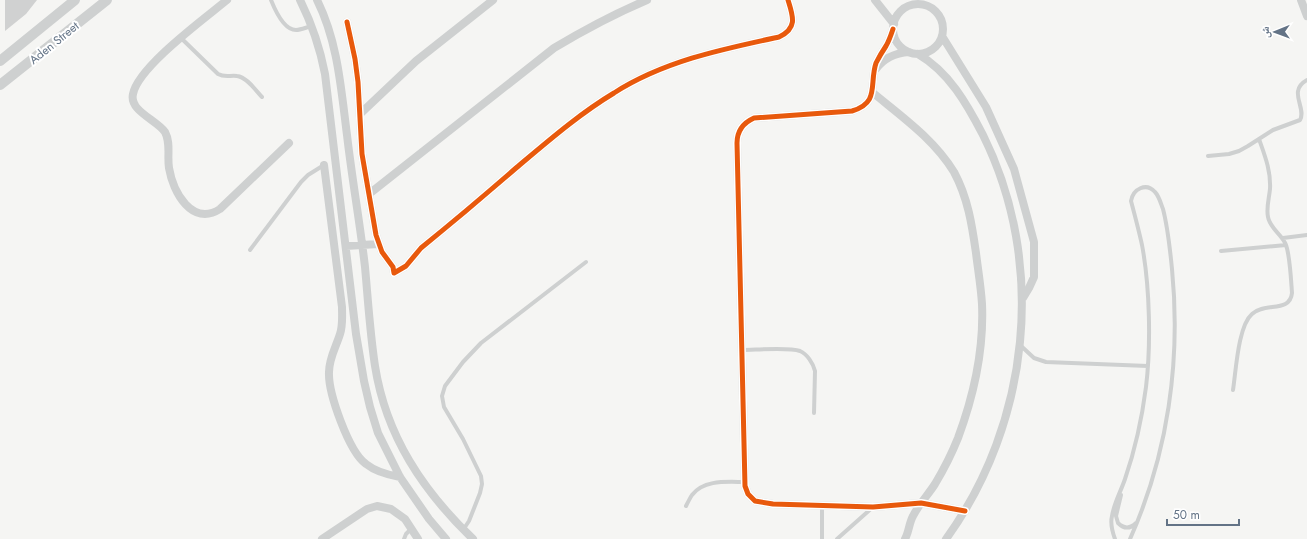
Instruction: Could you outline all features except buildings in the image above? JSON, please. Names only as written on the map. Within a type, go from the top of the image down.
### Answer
[{"type":"street","name":"Aden Street","points":[[0,61],[75,0]]},
{"type":"street","name":"Aden Street","points":[[0,85],[107,0]]},
{"type":"street","points":[[227,0],[181,38],[150,67],[135,89],[132,97],[135,105],[166,133],[171,178],[175,188],[187,207],[195,213],[210,214],[225,205],[289,142]]},
{"type":"street","points":[[300,0],[312,26],[325,74],[355,328],[364,381],[378,433],[400,477],[429,519],[446,539]]},
{"type":"street","points":[[317,0],[330,34],[338,67],[362,246],[375,367],[385,406],[406,456],[423,484],[463,530],[473,539]]},
{"type":"street","points":[[360,114],[416,61],[493,0]]},
{"type":"street","points":[[369,194],[554,48],[618,12],[647,0]]},
{"type":"street","points":[[347,22],[358,82],[362,154],[378,244],[393,267],[394,273],[406,266],[422,248],[546,143],[615,92],[685,60],[717,50],[786,34],[791,28],[793,21],[788,0]]},
{"type":"street","points":[[875,0],[894,27],[898,43],[902,48],[909,52]]},
{"type":"street","points":[[1301,0],[1307,16]]},
{"type":"street","points":[[918,54],[930,50],[939,42],[942,36],[943,24],[938,13],[929,6],[910,2],[900,11],[894,27],[877,61],[874,71],[872,92],[870,99],[866,104],[859,109],[852,111],[754,118],[744,124],[739,133],[737,143],[745,482],[748,494],[759,503],[873,507],[921,503],[965,511]]},
{"type":"street","points":[[942,36],[986,106],[1014,169],[1034,242],[1034,277],[1023,298]]},
{"type":"street","points":[[874,71],[885,59],[902,52],[918,54],[937,66],[952,84],[974,118],[988,146],[1000,174],[1010,204],[1016,235],[1023,298],[1020,345],[1015,380],[1002,429],[984,475],[965,511],[946,539]]},
{"type":"street","points":[[872,92],[922,134],[954,172],[969,211],[981,286],[981,342],[977,372],[969,406],[948,460],[912,517],[905,539]]},
{"type":"street","points":[[324,165],[342,306],[342,324],[340,334],[331,356],[329,372],[330,388],[351,445],[359,458],[372,468],[400,477]]},
{"type":"street","points":[[346,246],[378,244]]},
{"type":"street","points":[[322,539],[367,509],[377,506],[390,509],[405,519],[418,539]]},
{"type":"lane","points":[[271,0],[285,25],[291,29],[298,30],[312,26]]},
{"type":"lane","points":[[181,38],[218,74],[242,77],[262,97]]},
{"type":"lane","points":[[1208,156],[1229,154],[1248,146],[1273,130],[1300,120],[1303,112],[1299,90],[1301,85],[1307,80]]},
{"type":"lane","points":[[1233,390],[1242,330],[1246,320],[1261,308],[1286,304],[1292,296],[1286,245],[1283,238],[1273,228],[1268,217],[1267,210],[1270,189],[1270,171],[1259,139]]},
{"type":"lane","points":[[250,250],[301,182],[308,175],[324,165]]},
{"type":"lane","points":[[1115,539],[1111,522],[1113,510],[1129,466],[1138,429],[1146,388],[1148,366],[1147,283],[1142,246],[1131,201],[1132,195],[1136,190],[1149,188],[1155,192],[1163,208],[1171,255],[1174,283],[1174,368],[1167,422],[1153,475],[1130,539]]},
{"type":"lane","points":[[1283,238],[1307,235]]},
{"type":"lane","points":[[1221,251],[1286,245]]},
{"type":"lane","points":[[463,530],[469,521],[482,484],[481,476],[463,438],[444,407],[442,396],[445,386],[463,362],[482,343],[586,262]]},
{"type":"lane","points":[[1020,345],[1034,358],[1046,362],[1148,366]]},
{"type":"lane","points":[[742,350],[791,350],[800,352],[806,356],[813,364],[815,371],[814,413]]},
{"type":"lane","points":[[686,506],[693,494],[707,485],[717,482],[745,482]]},
{"type":"lane","points":[[1120,491],[1120,501],[1116,516],[1118,523],[1121,526],[1129,527],[1137,522]]},
{"type":"lane","points":[[822,506],[822,539]]},
{"type":"lane","points":[[838,539],[873,507]]},
{"type":"lane","points":[[404,539],[406,534],[411,529]]},
{"type":"cycle path","points":[[347,22],[358,82],[362,154],[376,235],[382,252],[393,267],[394,273],[406,266],[421,248],[551,138],[588,110],[614,93],[653,72],[673,64],[737,46],[779,37],[785,33],[792,26],[792,16],[788,0]]},
{"type":"cycle path","points":[[893,29],[890,38],[876,63],[870,98],[861,108],[852,111],[754,118],[747,122],[739,131],[737,143],[745,486],[748,494],[755,501],[773,504],[873,507],[921,503],[965,511]]}]
